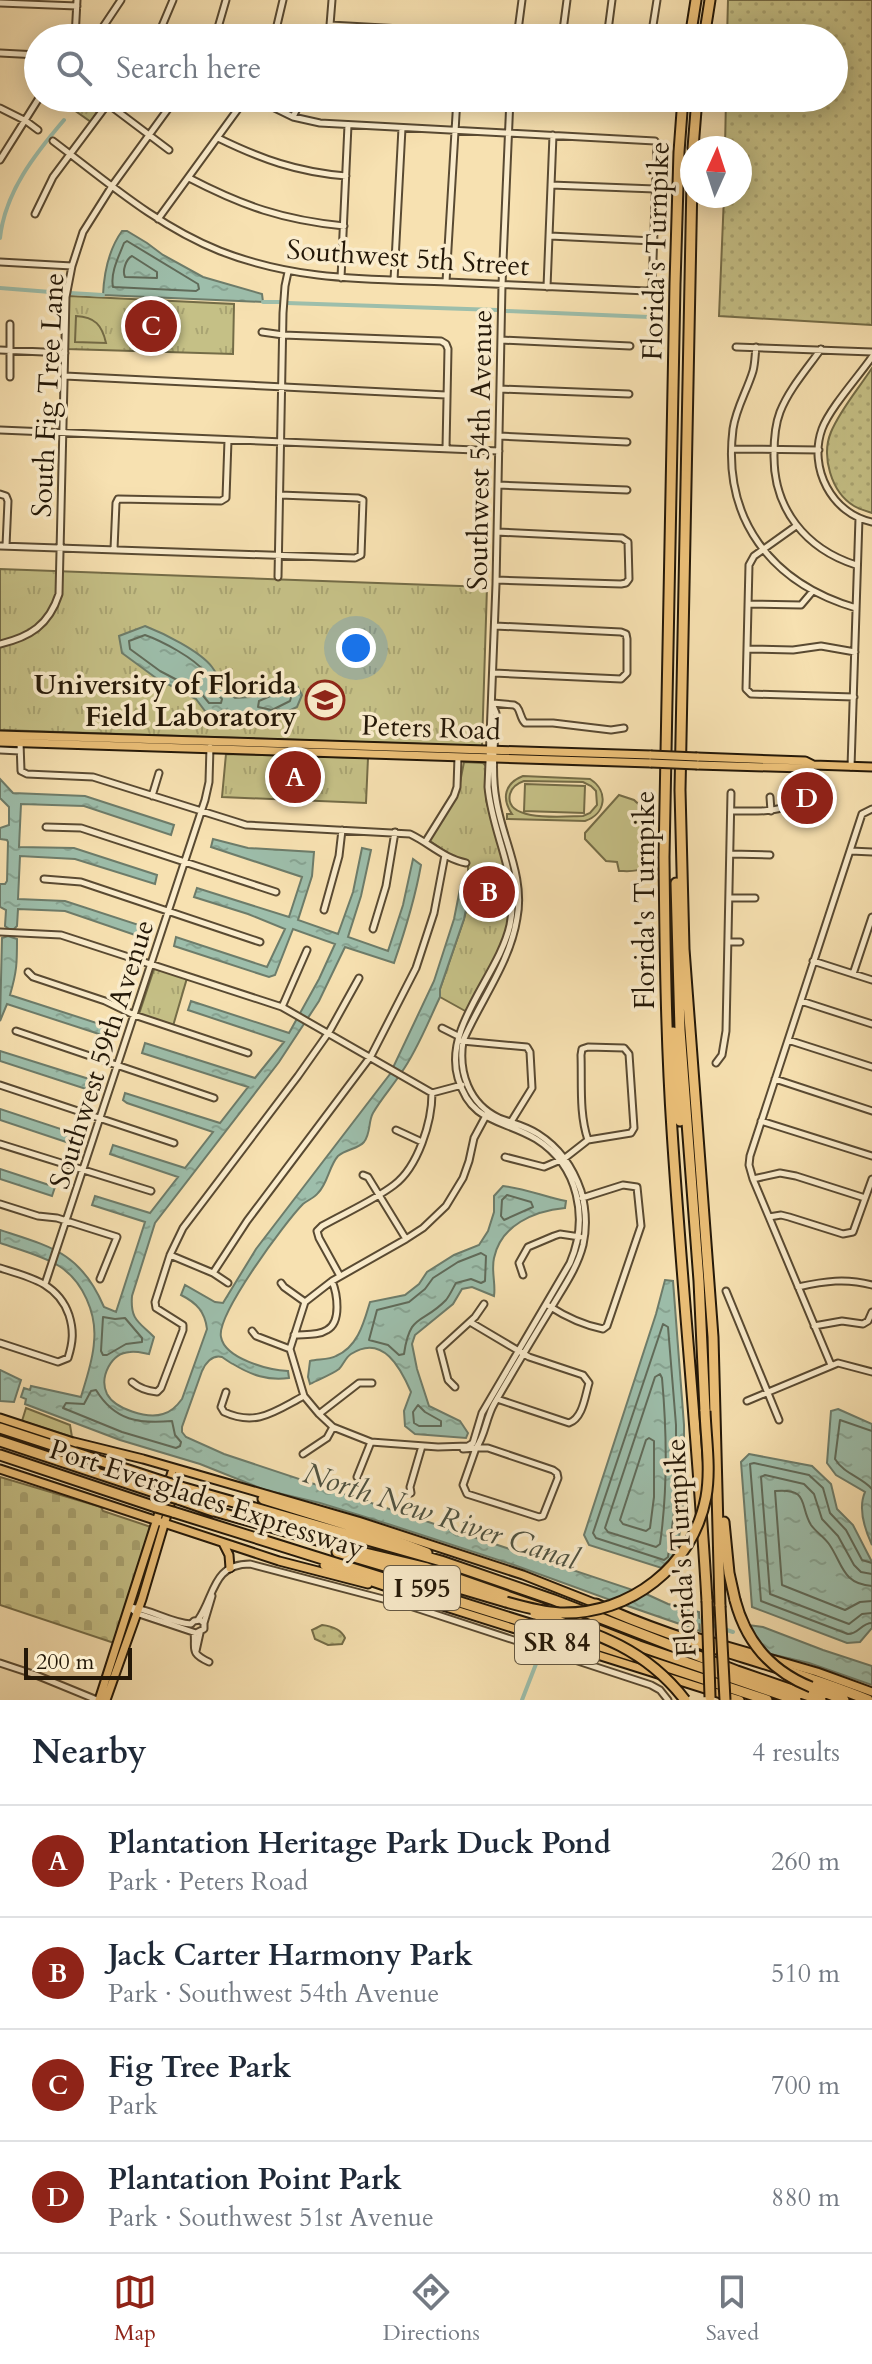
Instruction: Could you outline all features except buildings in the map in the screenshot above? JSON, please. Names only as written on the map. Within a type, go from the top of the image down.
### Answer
[{"type":"highway","points":[[692,24],[696,0]]},
{"type":"highway","points":[[706,24],[710,0]]},
{"type":"highway","name":"Florida's Turnpike","points":[[682,112],[675,299],[665,842],[666,1010],[671,1127],[700,1486],[710,1698]]},
{"type":"highway","name":"Florida's Turnpike","points":[[694,136],[696,112]]},
{"type":"highway","name":"Florida's Turnpike","points":[[691,208],[680,790],[685,964],[713,1337],[725,1700]]},
{"type":"highway","points":[[505,1603],[550,1612],[575,1613],[596,1610],[631,1598],[655,1582],[686,1547],[696,1529],[705,1499],[708,1463],[699,1281],[679,1003],[676,825],[680,790]]},
{"type":"highway","points":[[666,1010],[673,1034],[705,1411]]},
{"type":"highway","name":"Port Everglades Expressway","points":[[0,1428],[181,1487],[441,1561],[821,1700]]},
{"type":"highway","points":[[0,1441],[273,1532],[581,1629],[623,1646],[651,1664],[685,1700]]},
{"type":"highway","name":"Port Everglades Expressway","points":[[0,1455],[767,1700]]},
{"type":"highway","points":[[718,1463],[729,1573],[747,1631],[761,1653],[780,1671],[844,1700]]},
{"type":"highway","points":[[263,1499],[383,1536],[422,1550],[441,1561]]},
{"type":"highway","points":[[207,1509],[427,1568],[486,1587],[639,1646],[796,1700]]},
{"type":"highway","points":[[297,1552],[311,1560],[413,1596]]},
{"type":"highway","points":[[596,1604],[672,1635],[828,1684],[868,1700]]},
{"type":"highway","points":[[663,1642],[732,1662],[780,1670]]},
{"type":"main road","name":"Peters Road","points":[[0,735],[20,743]]},
{"type":"main road","name":"Peters Road","points":[[0,742],[697,761],[805,761],[813,765],[872,767]]},
{"type":"main road","name":"Peters Road","points":[[210,746],[458,757],[492,755]]},
{"type":"main road","name":"SR 84","points":[[0,1418],[263,1499],[321,1510],[523,1575],[596,1604],[709,1642],[829,1676],[872,1692]]},
{"type":"main road","points":[[74,1442],[321,1510]]},
{"type":"main road","name":"SR 84","points":[[0,1469],[223,1543],[413,1596],[740,1700]]},
{"type":"main road","points":[[106,1700],[176,1473]]},
{"type":"main road","points":[[223,1543],[229,1555],[230,1568]]},
{"type":"main road","points":[[98,1700],[135,1609]]},
{"type":"street","points":[[105,24],[121,0]]},
{"type":"street","points":[[163,24],[173,0]]},
{"type":"street","points":[[219,24],[226,0]]},
{"type":"street","points":[[277,24],[283,0]]},
{"type":"street","points":[[330,24],[332,0]]},
{"type":"street","points":[[519,24],[522,0]]},
{"type":"street","points":[[564,24],[567,0]]},
{"type":"street","points":[[609,24],[612,0]]},
{"type":"street","points":[[653,24],[657,0]]},
{"type":"street","points":[[0,3],[77,3],[76,24]]},
{"type":"street","points":[[0,53],[24,54]]},
{"type":"street","points":[[0,108],[38,130]]},
{"type":"street","points":[[0,158],[31,112]]},
{"type":"street","points":[[35,214],[46,190],[102,112]]},
{"type":"street","points":[[117,112],[169,150]]},
{"type":"street","name":"South Fig Tree Lane","points":[[0,644],[33,633],[50,616],[59,594],[66,297],[72,266],[83,232],[166,112]]},
{"type":"street","points":[[158,219],[236,112]]},
{"type":"street","points":[[283,112],[306,121],[348,125],[655,141],[654,241],[550,236]]},
{"type":"street","points":[[293,117],[295,112]]},
{"type":"street","points":[[446,282],[456,112]]},
{"type":"street","name":"Southwest 54th Avenue","points":[[459,1039],[507,954],[518,914],[518,888],[495,796],[492,755],[496,713],[493,704],[509,112]]},
{"type":"street","points":[[341,278],[348,125]]},
{"type":"street","points":[[394,280],[402,128]]},
{"type":"street","points":[[547,287],[553,135]]},
{"type":"street","points":[[218,138],[255,156],[290,167],[346,176]]},
{"type":"street","name":"Southwest 5th Street","points":[[53,141],[158,219],[219,250],[288,272],[341,278],[647,291],[652,289],[654,241]]},
{"type":"street","points":[[189,178],[253,209],[311,223],[344,226]]},
{"type":"street","points":[[551,185],[655,189]]},
{"type":"street","points":[[0,262],[72,266]]},
{"type":"street","points":[[278,577],[283,335],[288,272]]},
{"type":"street","points":[[10,324],[10,377]]},
{"type":"street","points":[[262,332],[441,341],[446,344],[446,448]]},
{"type":"street","points":[[501,340],[630,346]]},
{"type":"street","points":[[736,347],[821,349],[872,355],[827,420],[820,436],[819,450],[820,469],[835,501],[859,518],[872,522]]},
{"type":"street","points":[[756,347],[752,375],[738,407],[733,429],[733,474],[739,504],[763,550],[782,570],[812,592],[856,608]]},
{"type":"street","points":[[821,349],[780,412],[774,449],[778,489],[796,526],[819,548],[856,565]]},
{"type":"street","points":[[0,350],[65,353]]},
{"type":"street","points":[[65,376],[446,395]]},
{"type":"street","points":[[500,389],[629,394]]},
{"type":"street","points":[[0,430],[499,451]]},
{"type":"street","points":[[499,436],[627,442]]},
{"type":"street","points":[[114,549],[118,499],[221,501],[226,498],[228,440]]},
{"type":"street","points":[[732,449],[819,450]]},
{"type":"street","points":[[498,485],[627,490]]},
{"type":"street","points":[[3,495],[8,501],[3,546],[355,558],[361,555],[363,500],[280,495]]},
{"type":"street","points":[[851,767],[859,518]]},
{"type":"street","points":[[796,526],[754,556],[749,565],[748,692],[854,697]]},
{"type":"street","points":[[496,580],[626,583],[629,579],[626,539],[497,532]]},
{"type":"street","points":[[748,604],[801,605],[812,592]]},
{"type":"street","points":[[494,673],[621,679],[627,673],[626,634],[621,632],[495,626]]},
{"type":"street","points":[[748,649],[793,650],[821,646],[855,652]]},
{"type":"street","points":[[493,704],[514,705],[520,711],[521,720],[530,724],[553,723],[611,730],[624,728]]},
{"type":"street","points":[[20,743],[20,767],[23,772],[93,777],[255,827],[410,834],[445,855],[466,863]]},
{"type":"street","name":"Peters Road","points":[[0,750],[20,743]]},
{"type":"street","name":"Southwest 59th Avenue","points":[[45,1284],[201,812],[209,782],[210,746]]},
{"type":"street","points":[[426,841],[454,796],[458,757]]},
{"type":"street","points":[[731,811],[784,808],[803,792],[813,765]]},
{"type":"street","points":[[152,796],[159,773]]},
{"type":"street","points":[[716,1063],[725,1042],[731,793]]},
{"type":"street","points":[[770,797],[771,811]]},
{"type":"street","points":[[831,1365],[749,1165],[862,814],[872,809]]},
{"type":"street","points":[[46,827],[81,828],[276,892]]},
{"type":"street","points":[[324,910],[339,856],[342,830]]},
{"type":"street","points":[[373,929],[386,886],[395,832]]},
{"type":"street","points":[[851,851],[872,852]]},
{"type":"street","points":[[730,854],[770,855]]},
{"type":"street","points":[[213,1273],[247,1221],[371,1056],[416,968],[434,913],[445,855]]},
{"type":"street","points":[[44,879],[81,882],[260,942]]},
{"type":"street","points":[[729,898],[755,898]]},
{"type":"street","points":[[853,974],[872,917]]},
{"type":"street","points":[[0,932],[61,935],[282,1007],[432,1093],[464,1084]]},
{"type":"street","points":[[728,942],[740,942]]},
{"type":"street","points":[[282,1007],[307,950]]},
{"type":"street","points":[[813,961],[872,980]]},
{"type":"street","points":[[28,972],[33,977],[119,1006],[134,1015],[248,1053]]},
{"type":"street","points":[[132,1382],[151,1392],[161,1388],[183,1330],[181,1323],[156,1308],[155,1302],[170,1255],[183,1228],[329,1032],[359,978]]},
{"type":"street","points":[[801,1001],[872,1024]]},
{"type":"street","points":[[442,1028],[459,1039],[527,1047],[532,1088],[511,1122]]},
{"type":"street","points":[[16,1031],[214,1098]]},
{"type":"street","points":[[459,1039],[464,1084],[487,1115],[538,1140],[562,1159]]},
{"type":"street","points":[[788,1040],[872,1067]]},
{"type":"street","points":[[505,1157],[544,1167],[562,1159],[588,1140],[631,1133],[634,1128],[628,1050],[582,1049],[588,1140]]},
{"type":"street","points":[[775,1079],[872,1111]]},
{"type":"street","points":[[0,1085],[174,1143]]},
{"type":"street","points":[[340,1276],[317,1231],[395,1184],[406,1172],[431,1117],[432,1093]]},
{"type":"street","points":[[438,1447],[468,1446],[473,1443],[482,1413],[522,1352],[582,1237],[580,1198],[562,1159],[540,1135],[487,1115]]},
{"type":"street","points":[[487,1115],[474,1138],[463,1178],[446,1206],[423,1228],[332,1281],[305,1302],[290,1349],[304,1396],[333,1427],[349,1435],[371,1442],[457,1449],[476,1448],[488,1448],[557,1473],[558,1478],[543,1516],[467,1494],[464,1490],[463,1485],[476,1448],[482,1437],[494,1398]]},
{"type":"street","points":[[761,1121],[872,1156]]},
{"type":"street","points":[[396,1130],[422,1142]]},
{"type":"street","points":[[0,1144],[151,1191]]},
{"type":"street","points":[[753,1179],[780,1173],[865,1198]]},
{"type":"street","points":[[363,1175],[368,1177],[379,1193],[406,1239]]},
{"type":"street","points":[[769,1217],[781,1215],[843,1234],[853,1232],[872,1179]]},
{"type":"street","points":[[548,1306],[570,1319],[603,1329],[607,1326],[641,1226],[637,1187],[623,1185],[580,1198]]},
{"type":"street","points":[[0,1204],[117,1237],[100,1279]]},
{"type":"street","points":[[523,1275],[519,1263],[528,1247],[560,1234],[582,1237]]},
{"type":"street","points":[[170,1255],[213,1273],[228,1283]]},
{"type":"street","points":[[0,1268],[45,1284],[60,1296],[74,1332],[68,1358],[58,1362],[0,1343]]},
{"type":"street","points":[[798,1287],[832,1280],[872,1285]]},
{"type":"street","points":[[294,1335],[314,1334],[332,1327],[337,1306],[332,1281]]},
{"type":"street","points":[[281,1283],[305,1302]]},
{"type":"street","points":[[726,1291],[779,1420]]},
{"type":"street","points":[[455,1387],[448,1380],[440,1349],[470,1322],[484,1304]]},
{"type":"street","points":[[814,1326],[842,1321],[863,1324],[872,1312]]},
{"type":"street","points":[[470,1322],[529,1357],[583,1375],[589,1383],[575,1421],[569,1423],[494,1398]]},
{"type":"street","points":[[252,1331],[256,1336],[290,1349]]},
{"type":"street","points":[[747,1401],[838,1363],[872,1372]]},
{"type":"street","points":[[319,1414],[359,1383],[372,1383]]},
{"type":"street","points":[[226,1392],[221,1407],[224,1412],[245,1420],[266,1416],[304,1396]]},
{"type":"street","points":[[303,1454],[327,1438],[333,1427]]},
{"type":"street","points":[[482,1437],[488,1448]]},
{"type":"street","points":[[357,1477],[371,1442]]},
{"type":"street","points":[[411,1493],[422,1446]]},
{"type":"street","points":[[457,1449],[469,1455],[471,1462]]},
{"type":"street","points":[[194,1630],[201,1622],[217,1580],[230,1568],[243,1564],[258,1565],[410,1606],[651,1685],[668,1700]]},
{"type":"street","points":[[135,1609],[194,1630],[204,1629],[201,1622]]},
{"type":"street","points":[[194,1630],[195,1652],[209,1662]]},
{"type":"street","points":[[0,1663],[98,1700]]},
{"type":"green space","points":[[728,0],[872,0],[872,325],[719,316],[724,208],[752,208],[752,136],[725,136],[726,112],[848,112],[848,24],[727,24]]},
{"type":"green space","points":[[77,112],[97,112],[91,122]]},
{"type":"green space","points":[[69,296],[234,304],[233,354],[67,349]]},
{"type":"green space","points":[[76,316],[97,323],[106,343],[75,342]]},
{"type":"green space","points":[[872,368],[872,513],[854,506],[839,492],[830,473],[827,452],[831,432],[844,407]]},
{"type":"green space","points":[[0,569],[487,587],[482,746],[0,730]]},
{"type":"green space","points":[[226,754],[368,758],[366,803],[222,797]]},
{"type":"green space","points":[[464,762],[483,763],[486,766],[486,800],[508,877],[505,937],[467,1012],[440,997],[440,989],[464,919],[472,884],[468,883],[468,862],[455,858],[430,841],[459,788]]},
{"type":"green space","points":[[813,775],[821,778],[808,815],[785,814],[805,790]]},
{"type":"green space","points":[[523,776],[590,779],[600,790],[601,808],[585,821],[507,819],[507,814],[512,814],[507,792]],"holes":[[[524,781],[583,782],[596,791],[597,805],[583,816],[526,814],[510,803],[512,789]]]},
{"type":"green space","points":[[525,784],[585,786],[584,813],[524,811]]},
{"type":"green space","points":[[619,795],[634,800],[646,811],[646,863],[634,871],[619,871],[617,862],[606,861],[585,839],[585,833]]},
{"type":"green space","points":[[154,969],[187,978],[173,1026],[139,1014]]},
{"type":"green space","points":[[26,1408],[70,1425],[72,1437],[22,1421]]},
{"type":"green space","points":[[0,1477],[101,1507],[103,1511],[151,1527],[114,1643],[0,1605]]},
{"type":"green space","points":[[322,1625],[341,1632],[345,1638],[342,1644],[328,1645],[315,1639],[312,1630]]},
{"type":"water","points":[[122,231],[127,231],[203,277],[262,294],[263,302],[103,295],[108,262]]},
{"type":"water","points":[[145,626],[199,655],[235,698],[250,697],[285,680],[295,682],[302,695],[297,707],[274,718],[205,711],[196,699],[156,678],[122,653],[119,636]]},
{"type":"water","points":[[0,779],[13,793],[85,796],[174,825],[171,835],[84,806],[21,804],[19,847],[74,848],[157,875],[155,884],[75,859],[20,856],[18,899],[65,901],[142,926],[138,936],[65,911],[18,909],[17,926],[13,930],[5,926],[6,910],[0,907],[0,884],[7,881],[8,842],[0,839],[0,828],[9,825],[9,807],[0,798]]},
{"type":"water","points":[[213,839],[248,848],[314,852],[312,876],[298,920],[338,934],[353,892],[362,848],[371,850],[348,937],[388,951],[403,905],[413,859],[421,865],[394,963],[345,947],[319,1001],[279,1062],[155,1223],[132,1296],[132,1310],[137,1320],[154,1337],[149,1354],[123,1353],[112,1361],[105,1380],[107,1394],[132,1412],[149,1415],[169,1412],[182,1399],[207,1329],[199,1309],[181,1295],[185,1285],[215,1302],[223,1303],[256,1249],[390,1074],[434,981],[454,919],[461,884],[471,886],[440,997],[412,1055],[373,1113],[366,1139],[338,1156],[321,1189],[294,1214],[268,1248],[240,1290],[222,1326],[221,1337],[230,1351],[260,1366],[288,1371],[289,1378],[260,1376],[222,1357],[212,1358],[202,1371],[182,1432],[186,1437],[224,1454],[636,1591],[613,1601],[391,1525],[265,1490],[200,1464],[120,1440],[25,1404],[26,1399],[21,1397],[24,1388],[30,1390],[31,1386],[81,1397],[92,1356],[93,1320],[87,1299],[68,1272],[45,1259],[0,1243],[0,1230],[50,1248],[75,1263],[104,1307],[116,1312],[145,1222],[92,1205],[95,1196],[150,1213],[178,1177],[110,1154],[113,1145],[185,1168],[213,1132],[127,1103],[123,1100],[125,1093],[220,1123],[248,1087],[142,1053],[145,1043],[255,1078],[284,1042],[188,1010],[191,1001],[289,1033],[335,944],[293,929],[275,975],[269,977],[174,946],[176,937],[267,967],[285,929],[194,897],[197,888],[289,917],[302,877],[211,847]]},
{"type":"water","points":[[2,938],[17,939],[16,967],[10,995],[106,1026],[102,1035],[7,1004],[0,1021]]},
{"type":"water","points":[[0,1051],[89,1079],[86,1089],[0,1061]]},
{"type":"water","points":[[0,1109],[73,1133],[69,1143],[0,1120]]},
{"type":"water","points":[[0,1169],[55,1187],[52,1196],[0,1179]]},
{"type":"water","points":[[503,1186],[566,1201],[565,1208],[531,1216],[511,1228],[498,1246],[494,1258],[494,1296],[472,1287],[462,1289],[453,1304],[415,1335],[412,1344],[429,1406],[460,1421],[468,1433],[466,1438],[415,1434],[405,1426],[404,1411],[411,1392],[396,1364],[381,1351],[362,1349],[349,1356],[336,1371],[310,1384],[310,1361],[333,1357],[350,1347],[359,1333],[370,1302],[405,1295],[419,1284],[427,1272],[454,1255],[479,1245],[488,1231],[494,1212],[494,1196]]},
{"type":"water","points":[[665,1280],[673,1281],[684,1425],[684,1499],[675,1569],[671,1571],[589,1545],[584,1535]]},
{"type":"water","points":[[0,1370],[21,1380],[14,1402],[0,1401]]},
{"type":"water","points":[[838,1409],[872,1424],[872,1545],[862,1512],[865,1492],[836,1475],[827,1463],[831,1411]]},
{"type":"water","points":[[749,1454],[812,1466],[831,1484],[837,1509],[853,1525],[872,1562],[872,1628],[860,1642],[847,1643],[752,1607],[741,1462]]},
{"type":"water","points":[[644,1593],[668,1604],[699,1612],[700,1631],[622,1604]]},
{"type":"water","points":[[748,1625],[763,1627],[872,1666],[872,1685],[809,1663],[766,1653]]},
{"type":"waterway","points":[[0,238],[8,205],[23,174],[64,120]]},
{"type":"waterway","points":[[0,288],[63,293]]},
{"type":"waterway","points":[[70,293],[103,295]]},
{"type":"waterway","points":[[263,302],[280,302]]},
{"type":"waterway","points":[[287,303],[497,310]]},
{"type":"waterway","points":[[506,311],[649,317]]},
{"type":"waterway","name":"North New River Canal","points":[[696,1620],[733,1632]]},
{"type":"waterway","points":[[522,1700],[536,1664]]},
{"type":"place","name":"Fig Tree Park","points":[[151,326]]},
{"type":"place","name":"University of Florida Field Laboratory","points":[[325,700]]},
{"type":"place","name":"Plantation Heritage Park Duck Pond","points":[[295,777]]},
{"type":"place","name":"Plantation Point Park","points":[[807,798]]},
{"type":"place","name":"Jack Carter Harmony Park","points":[[489,892]]}]
